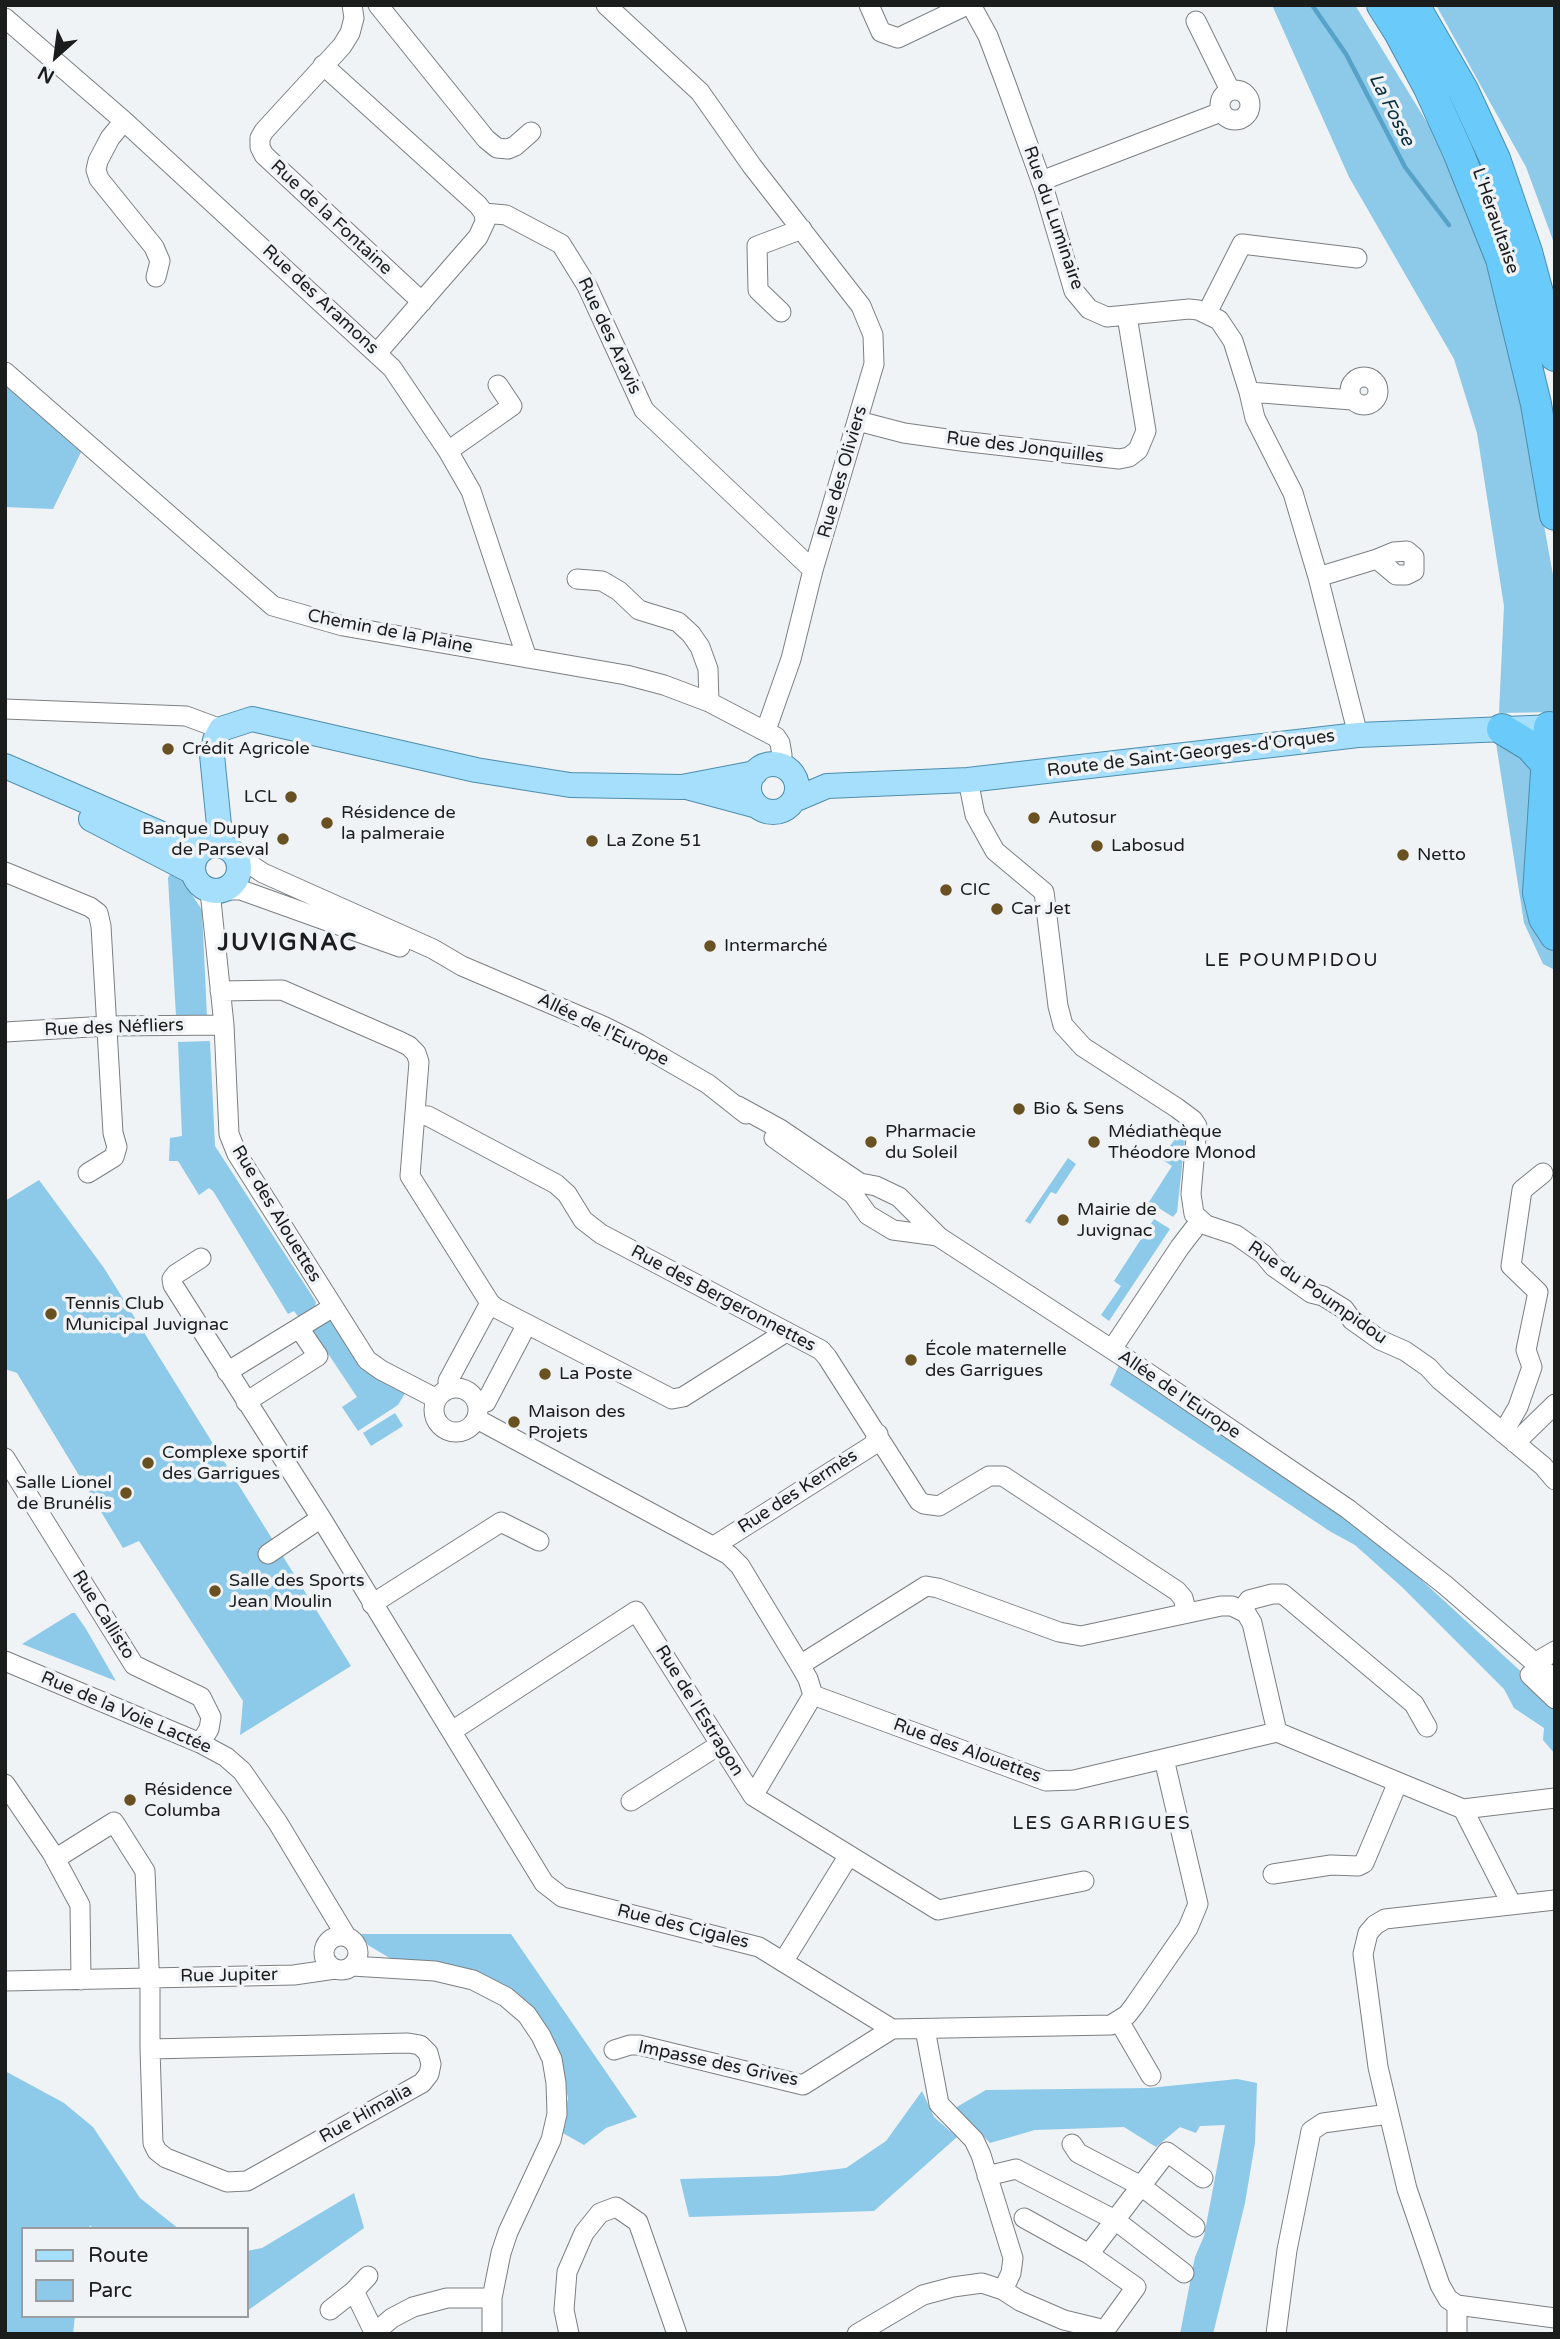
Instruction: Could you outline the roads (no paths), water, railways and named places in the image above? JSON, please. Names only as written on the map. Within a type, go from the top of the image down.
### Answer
[{"type":"highway","points":[[1382,5],[1435,101],[1501,259],[1536,404],[1555,515]]},
{"type":"highway","name":"L'Héraultaise","points":[[1390,5],[1445,98],[1482,175],[1506,244],[1531,339],[1555,453]]},
{"type":"highway","name":"L'Héraultaise","points":[[1414,5],[1463,90],[1495,159],[1527,252],[1555,356]]},
{"type":"highway","points":[[1422,5],[1472,86],[1504,157],[1555,310]]},
{"type":"highway","points":[[1552,727],[1546,765],[1538,893],[1544,918],[1555,935]]},
{"type":"highway","points":[[1502,729],[1530,746],[1546,765]]},
{"type":"highway","points":[[1555,808],[1550,884],[1555,912]]},
{"type":"main road","points":[[220,850],[194,859],[193,872],[199,884],[218,890],[232,886],[240,872],[220,850],[212,755],[221,729],[252,719],[527,779],[589,786],[682,787],[755,773],[764,766],[786,770],[797,788],[794,800],[783,810],[775,812],[682,787]]},
{"type":"main road","name":"Route de Saint-Georges-d'Orques","points":[[794,800],[827,786],[968,780],[1358,735],[1552,727]]},
{"type":"main road","points":[[5,766],[185,844],[220,850]]},
{"type":"main road","name":"Route de Saint-Georges-d'Orques","points":[[786,770],[827,786]]},
{"type":"main road","points":[[755,773],[749,788],[757,806]]},
{"type":"main road","points":[[5,776],[193,872]]},
{"type":"street","name":"Rue de la Fontaine","points":[[352,5],[354,18],[350,33],[342,46],[264,131],[260,138],[260,147],[264,155],[422,302]]},
{"type":"street","points":[[378,5],[486,139],[497,148],[508,149],[531,132]]},
{"type":"street","name":"Rue des Oliviers","points":[[606,5],[700,92],[752,166],[862,306],[873,335],[874,363],[813,570],[791,659],[766,730]]},
{"type":"street","points":[[870,5],[881,32],[898,38],[969,5]]},
{"type":"street","name":"Rue du Luminaire","points":[[969,5],[988,36],[1041,181],[1074,291],[1089,309],[1107,317],[1189,309],[1207,313]]},
{"type":"street","name":"Rue des Aramons","points":[[5,18],[124,121],[377,353],[405,386],[471,491],[527,658]]},
{"type":"street","points":[[1196,21],[1230,90]]},
{"type":"street","points":[[323,65],[484,213],[485,222],[478,237],[377,353]]},
{"type":"street","points":[[1230,90],[1245,93],[1250,102],[1248,113],[1235,120],[1229,119],[1222,112],[1220,102],[1230,90]]},
{"type":"street","points":[[1041,181],[1222,112]]},
{"type":"street","points":[[124,121],[110,138],[96,170],[99,179],[154,247],[160,261],[156,277]]},
{"type":"street","name":"Rue des Aravis","points":[[484,213],[506,215],[561,244],[587,286],[644,410],[813,570]]},
{"type":"street","points":[[781,313],[758,290],[757,246],[802,229]]},
{"type":"street","points":[[1357,258],[1242,244],[1207,313],[1219,320],[1233,341],[1250,391],[1255,418],[1293,493],[1318,577],[1358,735]]},
{"type":"street","name":"Rue des Jonquilles","points":[[858,421],[904,433],[961,441],[1119,459],[1129,457],[1138,450],[1146,431],[1127,316]]},
{"type":"street","name":"Chemin de la Plaine","points":[[5,372],[274,606],[333,624],[626,675],[664,685],[709,702],[766,730]]},
{"type":"street","points":[[448,451],[512,406],[498,385]]},
{"type":"street","points":[[1250,391],[1352,400]]},
{"type":"street","points":[[1318,577],[1377,559]]},
{"type":"street","points":[[577,579],[602,581],[619,591],[639,610],[678,622],[691,634],[700,647],[708,669],[709,702]]},
{"type":"street","points":[[5,709],[186,716],[221,729]]},
{"type":"street","points":[[766,730],[780,743],[786,770]]},
{"type":"street","points":[[968,780],[975,815],[995,851],[1044,892],[1058,1006],[1063,1024],[1083,1047],[1177,1108],[1194,1120],[1197,1126],[1191,1194],[1194,1214],[1200,1221],[1112,1349]]},
{"type":"street","name":"Allée de l'Europe","points":[[220,850],[257,870],[433,949],[462,966],[627,1038],[708,1084],[860,1184],[868,1214],[893,1230],[910,1223],[939,1237],[1112,1349],[1348,1509],[1445,1585],[1555,1680]]},
{"type":"street","points":[[6,874],[90,907],[98,913],[101,926],[113,1133],[117,1152],[114,1157],[88,1173]]},
{"type":"street","name":"Allée de l'Europe","points":[[218,890],[241,890],[429,958],[462,966]]},
{"type":"street","name":"Rue des Alouettes","points":[[218,890],[220,990],[229,1134],[237,1153],[368,1360],[381,1370],[443,1394]]},
{"type":"street","points":[[220,990],[282,990],[409,1046],[416,1053],[419,1062],[410,1177],[490,1303],[666,1397],[677,1399],[786,1332]]},
{"type":"street","name":"Rue des Néfliers","points":[[5,1032],[107,1026],[223,1025]]},
{"type":"street","name":"Rue des Bergeronnettes","points":[[415,1115],[428,1116],[556,1184],[568,1194],[583,1220],[601,1234],[821,1350],[919,1501],[939,1506],[989,1476],[1003,1476],[1177,1591],[1183,1598],[1187,1613]]},
{"type":"street","points":[[1509,1438],[1532,1367],[1526,1350],[1538,1292],[1511,1266],[1522,1190],[1543,1173]]},
{"type":"street","name":"Allée de l'Europe","points":[[864,1194],[876,1186],[899,1197],[912,1208],[910,1223]]},
{"type":"street","name":"Rue du Poumpidou","points":[[1200,1221],[1236,1236],[1311,1293],[1323,1296],[1344,1309],[1352,1320],[1380,1340],[1405,1351],[1543,1466],[1555,1480]]},
{"type":"street","name":"Rue des Cigales","points":[[201,1258],[176,1274],[172,1279],[173,1285],[321,1518],[544,1883],[562,1897],[759,1947],[892,2029]]},
{"type":"street","points":[[490,1303],[443,1394],[434,1406],[436,1421],[447,1431],[461,1433],[468,1430],[477,1412],[486,1402],[527,1324]]},
{"type":"street","points":[[227,1372],[333,1307]]},
{"type":"street","points":[[246,1402],[318,1356],[299,1328]]},
{"type":"street","points":[[443,1394],[462,1389],[468,1392],[477,1412],[714,1546],[740,1566],[808,1679],[813,1695],[753,1796]]},
{"type":"street","points":[[1509,1438],[1555,1404]]},
{"type":"street","name":"Rue des Kermès","points":[[714,1546],[873,1445],[878,1434]]},
{"type":"street","name":"Rue Callisto","points":[[5,1458],[134,1665],[201,1697],[211,1717],[201,1743]]},
{"type":"street","points":[[268,1554],[321,1518]]},
{"type":"street","points":[[372,1604],[501,1522],[539,1541]]},
{"type":"street","name":"Allée de l'Europe","points":[[1414,1562],[1440,1591],[1555,1699]]},
{"type":"street","points":[[800,1665],[926,1586],[1070,1635],[1099,1634],[1227,1606],[1242,1610],[1252,1623],[1277,1732],[1463,1809],[1555,1798]]},
{"type":"street","points":[[1242,1610],[1249,1600],[1283,1594],[1413,1704],[1427,1727]]},
{"type":"street","name":"Rue de l'Estragon","points":[[452,1731],[636,1611],[753,1796],[938,1910],[1084,1881]]},
{"type":"street","points":[[1536,1662],[1555,1651]]},
{"type":"street","name":"Rue de la Voie Lactée","points":[[5,1661],[201,1743],[226,1757],[242,1771],[292,1844],[332,1914],[340,1952],[389,1967],[453,1973],[506,1997],[527,2015],[552,2059],[557,2113],[551,2140],[508,2232],[492,2298],[492,2334]]},
{"type":"street","name":"Rue des Alouettes","points":[[813,1695],[1046,1781],[1074,1780],[1277,1732]]},
{"type":"street","points":[[631,1801],[719,1745]]},
{"type":"street","points":[[892,2029],[1102,2025],[1119,2021],[1134,2006],[1188,1928],[1198,1905],[1164,1759]]},
{"type":"street","points":[[1273,1874],[1331,1865],[1358,1866],[1364,1863],[1398,1782]]},
{"type":"street","points":[[5,1784],[55,1858],[80,1905],[81,1980]]},
{"type":"street","points":[[1463,1809],[1512,1905]]},
{"type":"street","points":[[55,1858],[114,1822],[145,1871],[149,1978]]},
{"type":"street","points":[[783,1962],[849,1855]]},
{"type":"street","points":[[1555,1900],[1385,1919],[1368,1933],[1363,1954],[1378,2067],[1407,2189],[1440,2285],[1448,2299],[1457,2305],[1555,2318]]},
{"type":"street","name":"Rue Jupiter","points":[[5,1981],[294,1975],[308,1972],[340,1952]]},
{"type":"street","name":"Rue Himalia","points":[[149,1978],[150,2049],[153,2143],[157,2151],[178,2163],[227,2182],[247,2181],[422,2083],[429,2074],[431,2064],[428,2053],[420,2045],[408,2043],[150,2049]]},
{"type":"street","points":[[1119,2021],[1151,2076]]},
{"type":"street","name":"Impasse des Grives","points":[[614,2050],[639,2045],[803,2085],[892,2029]]},
{"type":"street","points":[[925,2029],[939,2104],[974,2140],[1013,2258],[1011,2273],[1003,2290]]},
{"type":"street","points":[[1276,2334],[1287,2250],[1311,2131],[1323,2123],[1389,2114]]},
{"type":"street","points":[[1072,2144],[1078,2153],[1141,2186],[1195,2227]]},
{"type":"street","points":[[1089,2254],[1167,2152],[1203,2178]]},
{"type":"street","points":[[987,2176],[1016,2169],[1115,2220],[1184,2273]]},
{"type":"street","points":[[569,2334],[564,2310],[567,2272],[584,2233],[600,2213],[617,2207],[638,2222],[677,2334]]},
{"type":"street","points":[[857,2334],[923,2295],[982,2283],[1064,2319],[1105,2329],[1136,2287],[1089,2254],[1024,2218]]},
{"type":"street","points":[[330,2310],[368,2276]]},
{"type":"street","points":[[354,2291],[374,2333],[392,2318],[413,2307],[447,2298],[492,2298]]},
{"type":"street","points":[[1457,2305],[1457,2334]]},
{"type":"waterway","name":"La Fosse","points":[[1312,5],[1346,54],[1405,167],[1449,225]]},
{"type":"place","name":"Crédit Agricole","points":[[168,749]]},
{"type":"place","name":"LCL","points":[[291,797]]},
{"type":"place","name":"Autosur","points":[[1034,818]]},
{"type":"place","name":"Résidence de la palmeraie","points":[[327,823]]},
{"type":"place","name":"Banque Dupuy de Parseval","points":[[283,839]]},
{"type":"place","name":"La Zone 51","points":[[592,841]]},
{"type":"place","name":"Labosud","points":[[1097,846]]},
{"type":"place","name":"Netto","points":[[1403,855]]},
{"type":"place","name":"CIC","points":[[946,890]]},
{"type":"place","name":"Car Jet","points":[[997,909]]},
{"type":"place","name":"Intermarché","points":[[710,946]]},
{"type":"place","name":"Bio & Sens","points":[[1019,1109]]},
{"type":"place","name":"Pharmacie du Soleil","points":[[871,1142]]},
{"type":"place","name":"Médiathèque Théodore Monod","points":[[1094,1142]]},
{"type":"place","name":"Mairie de Juvignac","points":[[1063,1220]]},
{"type":"place","name":"Tennis Club Municipal Juvignac","points":[[51,1314]]},
{"type":"place","name":"École maternelle des Garrigues","points":[[911,1360]]},
{"type":"place","name":"La Poste","points":[[545,1374]]},
{"type":"place","name":"Maison des Projets","points":[[514,1422]]},
{"type":"place","name":"Complexe sportif des Garrigues","points":[[148,1463]]},
{"type":"place","name":"Salle Lionel de Brunélis","points":[[126,1493]]},
{"type":"place","name":"Salle des Sports Jean Moulin","points":[[215,1591]]},
{"type":"place","name":"Résidence Columba","points":[[130,1800]]},
{"type":"district","name":"JUVIGNAC","points":[[288,944]]},
{"type":"district","name":"LE POUMPIDOU","points":[[1292,961]]},
{"type":"district","name":"LES GARRIGUES","points":[[1102,1824]]}]
